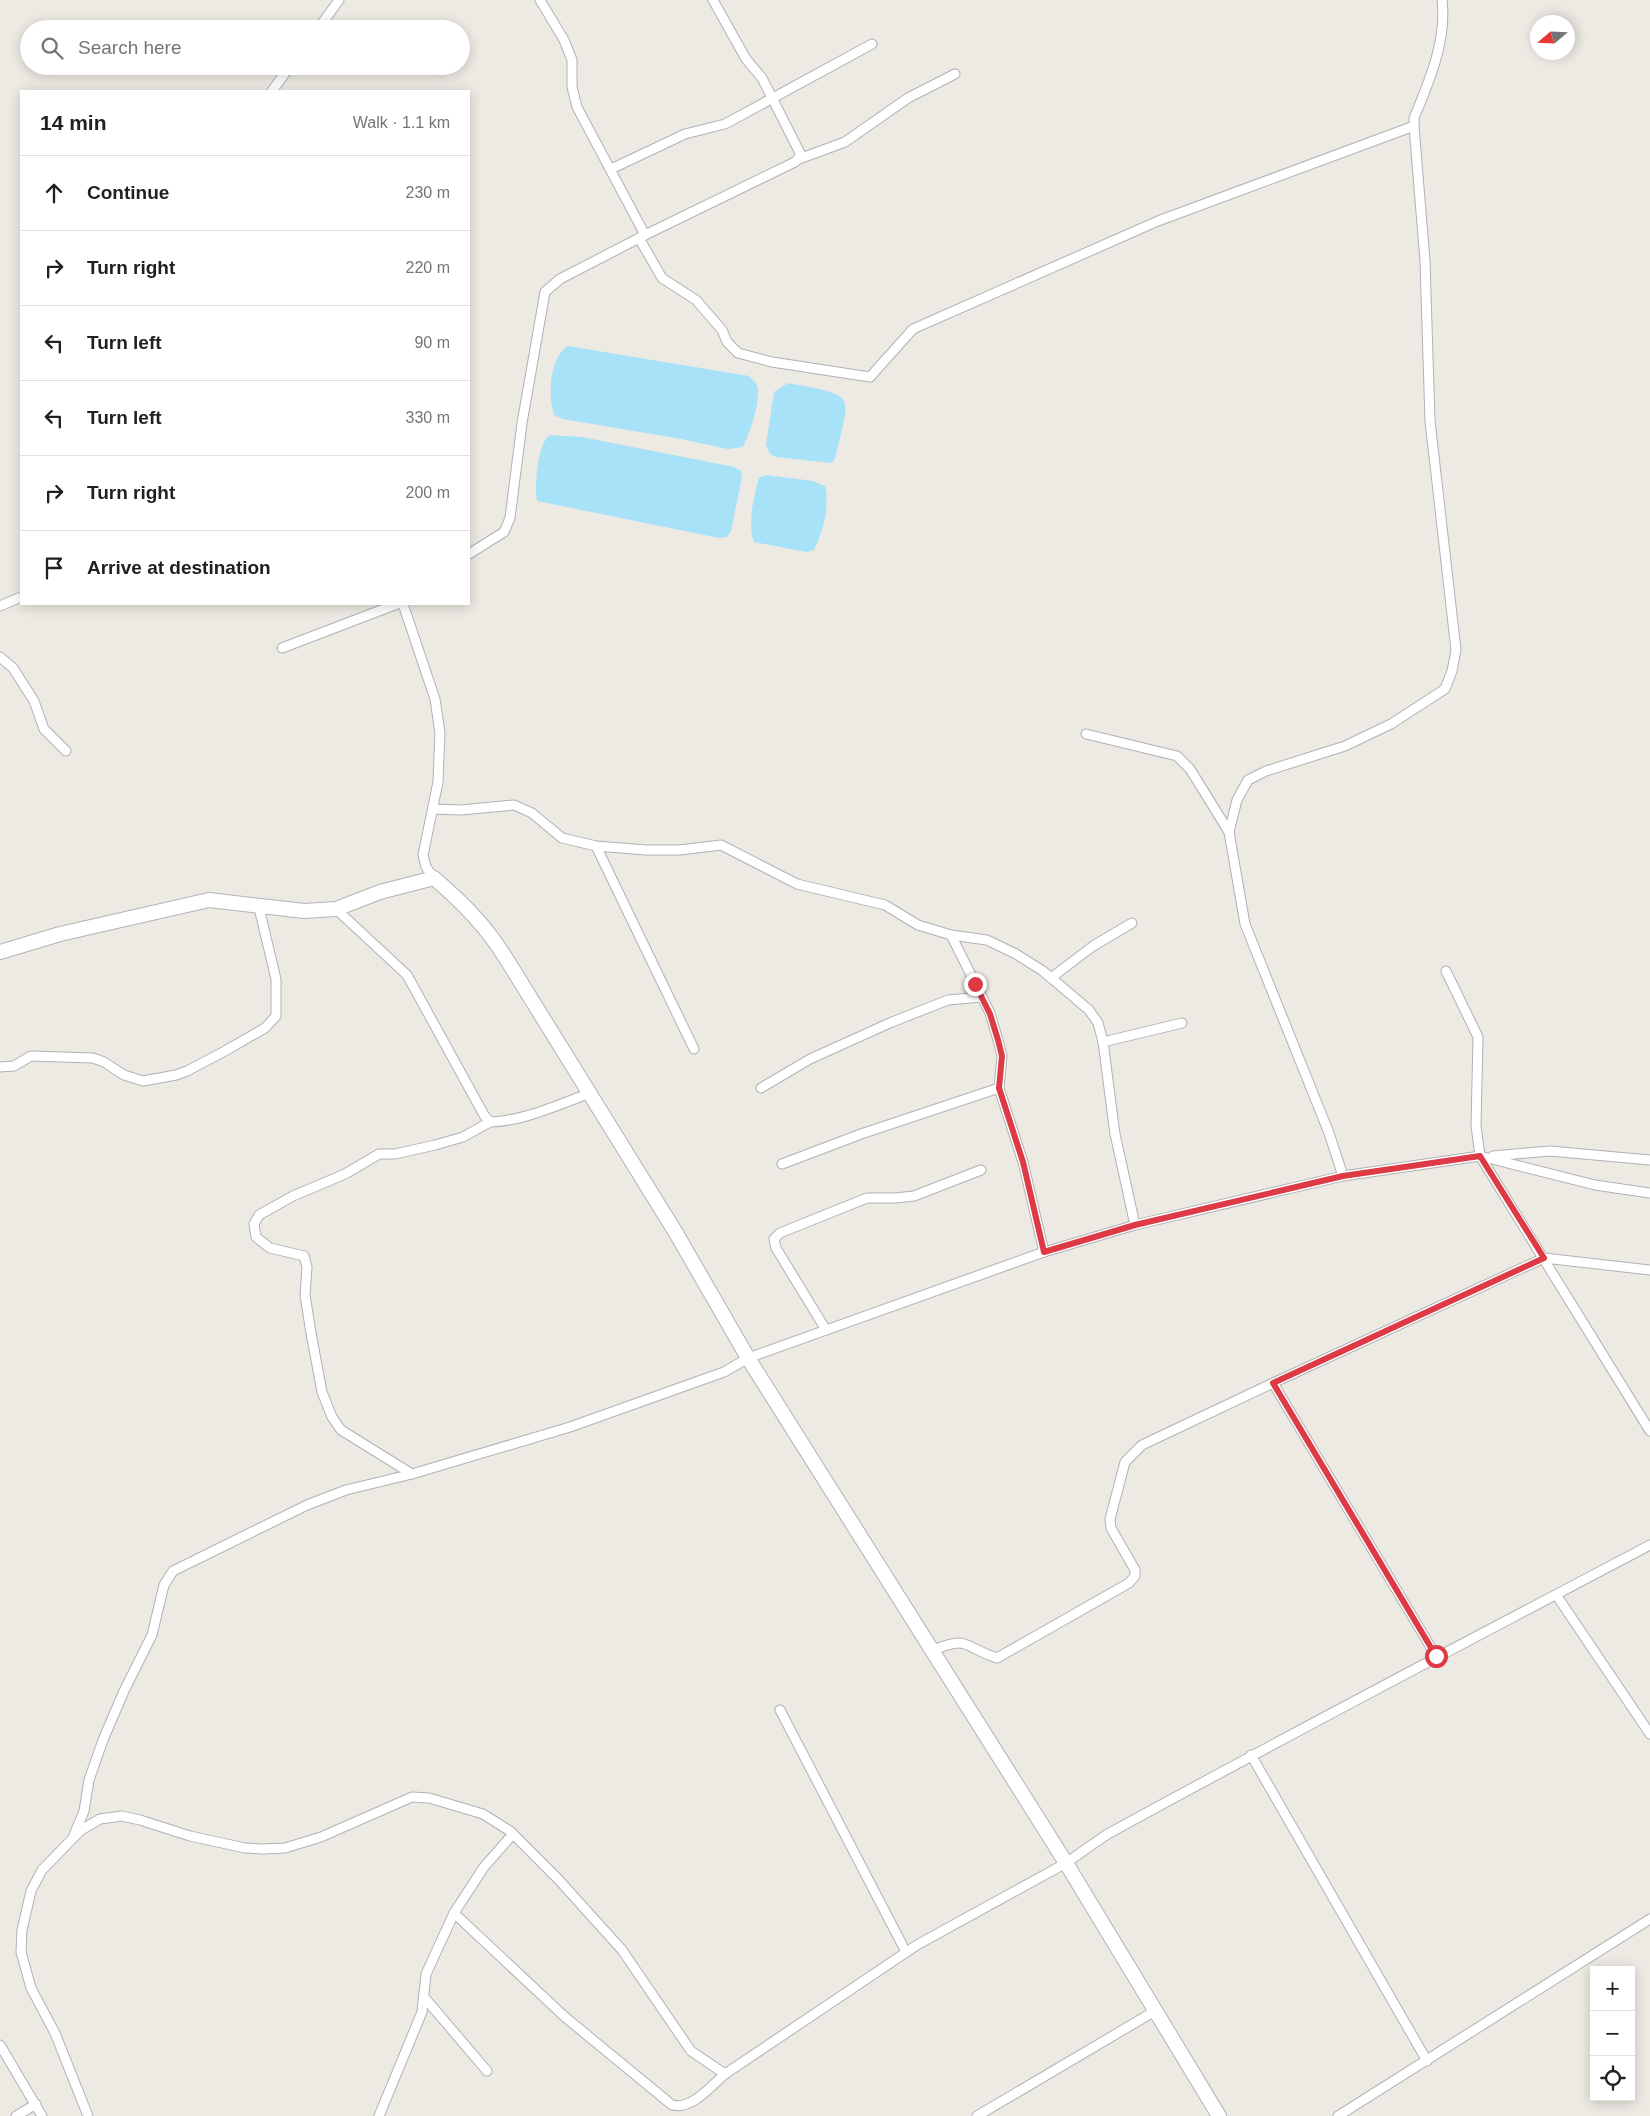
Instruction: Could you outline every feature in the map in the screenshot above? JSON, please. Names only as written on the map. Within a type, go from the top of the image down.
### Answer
[{"type":"street","points":[[325,20],[339,0]]},
{"type":"street","points":[[540,0],[564,40],[572,60],[572,87],[577,106],[611,169],[662,278],[696,300],[722,330],[727,342],[738,353],[772,362],[870,377],[913,329],[1158,221],[1414,126]]},
{"type":"street","points":[[713,0],[746,59],[762,78],[800,150],[799,159]]},
{"type":"street","points":[[1229,832],[1237,800],[1248,780],[1266,771],[1345,746],[1391,724],[1445,689],[1452,671],[1456,650],[1430,421],[1425,261],[1414,126],[1414,118],[1437,57],[1443,18],[1442,0]]},
{"type":"street","points":[[611,169],[684,134],[725,124],[872,44]]},
{"type":"street","points":[[470,553],[504,532],[510,518],[522,423],[545,292],[560,279],[642,237],[799,159],[845,142],[908,98],[955,74]]},
{"type":"street","points":[[273,90],[284,75]]},
{"type":"street","points":[[0,606],[20,598]]},
{"type":"street","points":[[282,648],[394,605]]},
{"type":"street","points":[[403,605],[435,699],[440,733],[438,782],[423,855],[426,867],[434,878],[464,904],[488,931],[676,1233],[748,1358],[1066,1863],[1219,2116]]},
{"type":"street","points":[[0,657],[13,668],[34,702],[44,729],[66,751]]},
{"type":"street","points":[[1086,734],[1177,756],[1190,769],[1229,832],[1245,924],[1329,1132],[1343,1176]]},
{"type":"street","points":[[433,809],[461,810],[514,805],[532,813],[562,838],[596,846],[654,850],[721,845],[797,884],[885,905],[918,925],[951,935],[987,940],[1016,954],[1050,978],[1089,1010],[1098,1023],[1103,1042],[1115,1134],[1135,1225]]},
{"type":"street","points":[[596,846],[632,926],[694,1049]]},
{"type":"street","points":[[0,952],[60,934],[210,900],[259,908],[304,912],[336,909],[380,892],[434,878]]},
{"type":"street","points":[[0,1067],[18,1064],[31,1056],[92,1058],[104,1062],[124,1075],[143,1080],[187,1071],[265,1028],[276,1016],[276,979],[259,908]]},
{"type":"street","points":[[336,909],[407,975],[443,1044],[484,1115],[490,1122]]},
{"type":"street","points":[[1050,978],[1093,946],[1132,923]]},
{"type":"street","points":[[951,935],[967,971],[990,1014],[1002,1056],[999,1088],[1023,1162],[1044,1252]]},
{"type":"street","points":[[1446,971],[1478,1036],[1476,1126],[1484,1156],[1650,1431]]},
{"type":"street","points":[[761,1088],[810,1059],[892,1022],[948,1000],[982,997]]},
{"type":"street","points":[[1103,1042],[1182,1023]]},
{"type":"street","points":[[782,1164],[861,1134],[999,1088]]},
{"type":"street","points":[[412,1474],[341,1430],[332,1418],[322,1392],[310,1324],[305,1295],[307,1267],[304,1256],[270,1248],[256,1236],[254,1224],[259,1215],[293,1196],[344,1174],[379,1154],[395,1154],[463,1137],[490,1122],[501,1122],[548,1109],[588,1094]]},
{"type":"street","points":[[74,1835],[84,1810],[89,1780],[103,1740],[124,1691],[152,1636],[164,1585],[173,1571],[307,1505],[346,1490],[412,1474],[570,1427],[724,1372],[748,1358],[1044,1252],[1135,1225],[1343,1176],[1484,1156],[1550,1151],[1650,1160]]},
{"type":"street","points":[[1484,1156],[1595,1185],[1650,1193]]},
{"type":"street","points":[[826,1330],[774,1244],[774,1239],[780,1233],[867,1198],[914,1196],[982,1170]]},
{"type":"street","points":[[933,1650],[954,1642],[963,1642],[982,1654],[997,1658],[1129,1583],[1135,1576],[1135,1570],[1111,1528],[1110,1519],[1125,1462],[1142,1445],[1544,1258],[1650,1270]]},
{"type":"street","points":[[1273,1383],[1436,1656]]},
{"type":"street","points":[[454,1913],[565,2017],[672,2105],[679,2107],[691,2104],[725,2074],[906,1952],[1066,1863],[1106,1835],[1436,1656],[1557,1596],[1650,1545]]},
{"type":"street","points":[[1557,1596],[1650,1734]]},
{"type":"street","points":[[780,1710],[906,1952]]},
{"type":"street","points":[[1251,1756],[1427,2061]]},
{"type":"street","points":[[88,2116],[56,2033],[31,1988],[21,1952],[22,1930],[31,1891],[42,1870],[74,1835],[100,1819],[122,1816],[190,1836],[245,1848],[285,1848],[321,1837],[412,1797],[429,1798],[483,1814],[513,1834],[558,1879],[622,1950],[691,2051],[725,2074]]},
{"type":"street","points":[[379,2116],[422,2012],[426,1974],[454,1913],[484,1867],[513,1834]]},
{"type":"street","points":[[1338,2116],[1650,1919]]},
{"type":"street","points":[[424,1997],[487,2071]]},
{"type":"street","points":[[977,2116],[1154,2011]]},
{"type":"street","points":[[0,2046],[42,2116]]},
{"type":"street","points":[[16,2116],[36,2104]]},
{"type":"water","points":[[568,346],[749,376],[757,385],[758,399],[743,447],[728,449],[563,419],[554,415],[551,388],[554,368],[557,359]]},
{"type":"water","points":[[788,383],[827,391],[838,395],[844,401],[846,409],[844,421],[835,459],[831,463],[776,457],[770,454],[766,445],[774,392]]},
{"type":"water","points":[[550,435],[582,437],[734,467],[741,471],[742,477],[731,531],[727,537],[719,538],[537,501],[538,465],[542,446]]},
{"type":"water","points":[[766,475],[813,481],[825,486],[827,502],[825,518],[814,550],[806,552],[754,542],[751,527],[753,501],[759,478]]},
{"type":"route","points":[[975,984],[990,1014],[998,1040],[1002,1056],[999,1088],[1023,1162],[1044,1252],[1135,1225],[1343,1176],[1480,1156],[1544,1258],[1273,1383],[1436,1656]]}]
